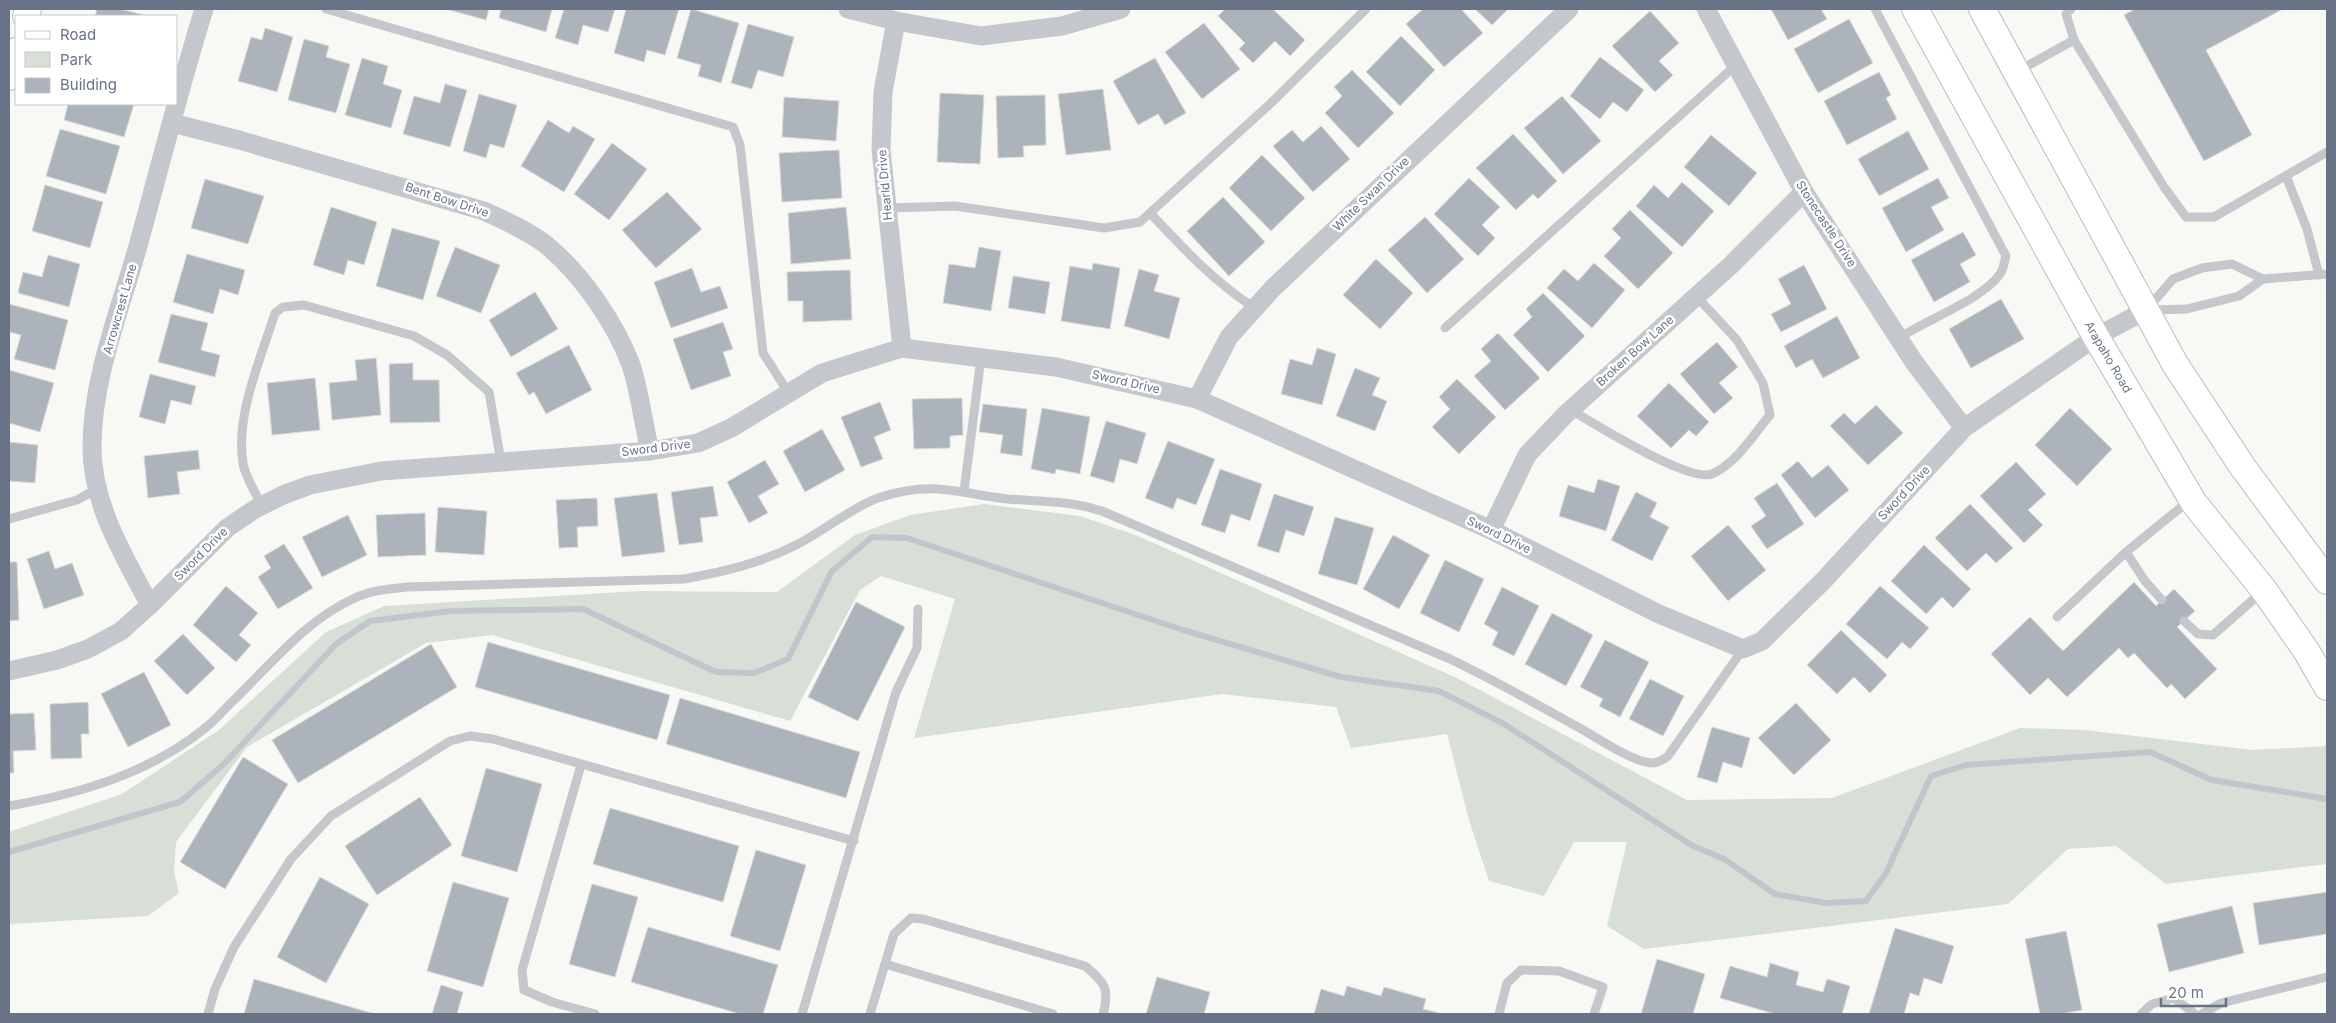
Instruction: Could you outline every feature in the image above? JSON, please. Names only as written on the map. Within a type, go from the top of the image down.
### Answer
[{"type":"main road","name":"Arapaho Road","points":[[1915,9],[2096,337],[2192,498],[2264,590],[2308,652],[2327,687]]},
{"type":"main road","points":[[1982,9],[2175,364],[2242,466],[2327,581]]},
{"type":"main road","points":[[9,77],[15,54]]},
{"type":"street","name":"Arrowcrest Lane","points":[[178,98],[204,9]]},
{"type":"street","points":[[848,9],[896,21],[981,36],[1062,26],[1091,13],[1121,9]]},
{"type":"street","name":"White Swan Drive","points":[[1197,398],[1229,337],[1280,281],[1569,9]]},
{"type":"street","name":"Stonecastle Drive","points":[[1706,9],[1804,192],[1914,362],[1964,428]]},
{"type":"street","name":"Hearld Drive","points":[[896,21],[883,92],[881,150],[902,348]]},
{"type":"street","name":"Arrowcrest Lane","points":[[150,606],[115,539],[97,489],[92,448],[97,398],[111,339],[176,105]]},
{"type":"street","name":"Bent Bow Drive","points":[[172,123],[239,140],[484,211],[515,226],[544,244],[580,277],[606,316],[630,364],[650,451]]},
{"type":"street","name":"Broken Bow Lane","points":[[1491,530],[1527,455],[1571,410],[1696,296],[1804,192]]},
{"type":"street","name":"Sword Drive","points":[[9,671],[57,660],[88,649],[121,631],[150,606],[227,528],[262,506],[310,486],[380,471],[650,451],[698,443],[731,428],[822,372],[902,348],[1056,366],[1197,398],[1491,530],[1658,614],[1743,649],[1762,641],[1823,581],[1964,428],[2096,337],[2146,310]]},
{"type":"lane","points":[[326,9],[733,127],[740,145],[763,353],[788,392]]},
{"type":"lane","points":[[887,208],[955,206],[1104,228],[1140,222],[1271,103],[1366,9]]},
{"type":"lane","points":[[1875,9],[2006,256],[2002,273],[1986,290],[1917,326],[1899,338]]},
{"type":"lane","points":[[2071,9],[2066,14],[2074,40],[2164,187],[2186,217],[2214,216],[2327,152]]},
{"type":"lane","points":[[2016,72],[2074,40]]},
{"type":"lane","points":[[1445,328],[1737,64]]},
{"type":"lane","points":[[2146,310],[2173,279],[2202,268],[2232,264],[2263,279],[2323,275],[2286,176]]},
{"type":"lane","points":[[1150,213],[1185,250],[1238,298],[1255,308]]},
{"type":"lane","points":[[2146,310],[2187,309],[2238,296],[2263,279]]},
{"type":"lane","points":[[1571,410],[1625,442],[1687,471],[1709,475],[1728,465],[1770,415],[1763,383],[1737,340],[1696,296]]},
{"type":"lane","points":[[262,506],[243,466],[241,441],[251,390],[275,313],[283,307],[304,305],[414,336],[447,354],[489,392],[501,462]]},
{"type":"lane","points":[[964,491],[981,358]]},
{"type":"lane","points":[[9,806],[55,798],[99,785],[149,764],[184,744],[206,728],[316,621],[356,597],[380,590],[407,587],[684,579],[722,572],[770,557],[796,545],[876,499],[928,487],[1009,499],[1040,499],[1083,505],[1133,523],[1450,659],[1498,682],[1608,744],[1638,759],[1651,763],[1661,761],[1668,756],[1743,649]]},
{"type":"lane","points":[[9,519],[77,500],[97,489]]},
{"type":"lane","points":[[2057,617],[2126,552],[2192,498]]},
{"type":"lane","points":[[2126,552],[2145,581],[2162,600]]},
{"type":"lane","points":[[2184,621],[2198,634],[2213,635],[2264,590]]},
{"type":"lane","points":[[802,1014],[896,692],[917,648],[918,609]]},
{"type":"lane","points":[[208,1014],[215,989],[234,947],[291,859],[331,816],[450,741],[470,736],[493,740],[854,841]]},
{"type":"lane","points":[[581,765],[522,970],[524,990],[552,1002],[595,1014]]},
{"type":"lane","points":[[870,1014],[894,934],[911,918],[923,919],[1085,966],[1101,980],[1108,996],[1103,1014]]},
{"type":"lane","points":[[884,964],[1053,1014]]},
{"type":"lane","points":[[1499,1014],[1507,983],[1521,970],[1559,971],[1603,987],[1594,1014]]},
{"type":"lane","points":[[2202,1014],[2221,1004],[2327,977]]},
{"type":"lane","points":[[2141,1014],[2152,1004],[2174,998],[2195,1014]]},
{"type":"green space","points":[[984,504],[1080,516],[1138,536],[1457,678],[1687,800],[1832,798],[2020,728],[2085,730],[2252,750],[2327,746],[2327,864],[2166,884],[2116,846],[2068,849],[2008,904],[1644,949],[1607,926],[1627,842],[1574,842],[1544,896],[1489,881],[1469,820],[1447,734],[1351,748],[1336,707],[1222,694],[914,738],[955,599],[881,576],[860,590],[790,721],[492,635],[426,643],[247,747],[176,842],[174,872],[179,893],[148,916],[9,924],[9,832],[122,794],[219,730],[326,632],[384,606],[640,591],[777,592],[855,535],[910,515]]},
{"type":"building","points":[[97,9],[120,9],[144,15],[95,15]]},
{"type":"building","points":[[446,9],[489,9],[486,20]]},
{"type":"building","points":[[501,9],[552,9],[546,32],[499,18]]},
{"type":"building","points":[[564,9],[615,9],[608,32],[583,25],[578,45],[555,38]]},
{"type":"building","points":[[626,9],[679,9],[665,55],[647,50],[644,62],[614,53]]},
{"type":"building","points":[[691,9],[739,23],[721,83],[698,76],[701,65],[677,58]]},
{"type":"building","points":[[1225,9],[1273,9],[1305,40],[1290,56],[1275,41],[1253,63],[1239,49],[1245,43],[1218,16]]},
{"type":"building","points":[[1423,9],[1461,9],[1483,33],[1444,67],[1406,24]]},
{"type":"building","points":[[1475,9],[1508,9],[1492,25]]},
{"type":"building","points":[[1771,9],[1821,9],[1827,19],[1788,40]]},
{"type":"building","points":[[2135,9],[2283,9],[2206,50],[2252,135],[2204,161],[2124,15]]},
{"type":"building","points":[[1650,11],[1679,43],[1659,61],[1673,75],[1655,92],[1612,46]]},
{"type":"building","points":[[1849,19],[1873,63],[1818,93],[1794,49]]},
{"type":"building","points":[[1204,23],[1240,69],[1202,99],[1165,52]]},
{"type":"building","points":[[748,24],[794,37],[783,77],[758,70],[752,89],[731,83]]},
{"type":"building","points":[[265,28],[293,37],[277,92],[238,81],[251,37],[262,40]]},
{"type":"building","points":[[1401,36],[1435,70],[1400,106],[1366,72]]},
{"type":"building","points":[[304,39],[329,46],[326,57],[350,64],[336,113],[288,100]]},
{"type":"building","points":[[1600,57],[1644,90],[1627,112],[1613,102],[1600,119],[1570,96]]},
{"type":"building","points":[[362,58],[388,66],[383,84],[402,90],[391,128],[345,115]]},
{"type":"building","points":[[1155,58],[1186,113],[1165,125],[1158,114],[1138,125],[1113,81]]},
{"type":"building","points":[[1352,70],[1394,113],[1358,148],[1325,113],[1342,96],[1334,87]]},
{"type":"building","points":[[1879,72],[1891,95],[1886,98],[1897,119],[1847,145],[1824,101]]},
{"type":"building","points":[[445,84],[467,90],[450,147],[403,134],[414,96],[440,103]]},
{"type":"building","points":[[1103,89],[1111,150],[1066,155],[1058,94]]},
{"type":"building","points":[[940,93],[984,95],[980,164],[937,162]]},
{"type":"building","points":[[479,94],[517,105],[504,148],[490,144],[486,158],[463,151]]},
{"type":"building","points":[[1045,95],[1046,145],[1023,146],[1024,157],[998,158],[996,96]]},
{"type":"building","points":[[1562,96],[1601,141],[1563,174],[1524,128]]},
{"type":"building","points":[[784,97],[839,101],[836,141],[782,137]]},
{"type":"building","points":[[68,105],[134,105],[124,137],[64,120]]},
{"type":"building","points":[[548,120],[569,133],[573,126],[595,139],[564,192],[521,166]]},
{"type":"building","points":[[1321,126],[1350,159],[1313,192],[1273,146],[1292,130],[1303,142]]},
{"type":"building","points":[[60,129],[120,146],[106,194],[46,176]]},
{"type":"building","points":[[1908,131],[1929,169],[1879,196],[1858,159]]},
{"type":"building","points":[[1513,134],[1557,181],[1538,199],[1533,194],[1516,210],[1476,168]]},
{"type":"building","points":[[1711,135],[1757,173],[1729,206],[1684,167]]},
{"type":"building","points":[[612,143],[647,169],[609,220],[574,194]]},
{"type":"building","points":[[839,150],[842,198],[782,202],[779,153]]},
{"type":"building","points":[[1262,155],[1305,198],[1271,231],[1229,188]]},
{"type":"building","points":[[1469,178],[1500,207],[1482,225],[1495,238],[1478,256],[1434,214]]},
{"type":"building","points":[[1938,178],[1949,198],[1931,207],[1944,230],[1906,252],[1882,208]]},
{"type":"building","points":[[205,179],[264,196],[248,244],[191,228]]},
{"type":"building","points":[[1682,182],[1714,211],[1682,247],[1636,206],[1654,185],[1668,198]]},
{"type":"building","points":[[45,185],[103,202],[90,248],[32,231]]},
{"type":"building","points":[[667,192],[702,229],[656,268],[622,230]]},
{"type":"building","points":[[1223,197],[1265,242],[1229,276],[1187,231]]},
{"type":"building","points":[[331,207],[377,222],[364,265],[348,260],[344,275],[313,265]]},
{"type":"building","points":[[846,207],[851,259],[791,264],[788,213]]},
{"type":"building","points":[[1630,210],[1673,253],[1638,289],[1604,256],[1621,238],[1612,229]]},
{"type":"building","points":[[1425,217],[1464,259],[1427,293],[1388,250]]},
{"type":"building","points":[[392,228],[440,241],[423,300],[376,286]]},
{"type":"building","points":[[1963,232],[1976,255],[1960,264],[1970,282],[1934,302],[1911,260]]},
{"type":"building","points":[[455,247],[500,265],[481,313],[436,296]]},
{"type":"building","points":[[979,247],[1001,251],[991,311],[943,303],[949,264],[975,268]]},
{"type":"building","points":[[187,254],[245,270],[238,295],[220,289],[213,314],[173,302]]},
{"type":"building","points":[[48,255],[80,264],[69,307],[18,293],[23,272],[42,277]]},
{"type":"building","points":[[1376,259],[1413,293],[1380,329],[1343,295]]},
{"type":"building","points":[[1093,263],[1120,268],[1110,329],[1061,321],[1070,266],[1092,270]]},
{"type":"building","points":[[1594,263],[1625,290],[1592,328],[1547,288],[1564,269],[1578,281]]},
{"type":"building","points":[[1804,265],[1827,309],[1781,332],[1771,314],[1791,304],[1778,279]]},
{"type":"building","points":[[692,268],[701,292],[720,286],[728,308],[671,328],[654,282]]},
{"type":"building","points":[[1139,269],[1159,275],[1154,291],[1180,298],[1169,339],[1124,326]]},
{"type":"building","points":[[850,270],[852,320],[803,322],[803,301],[788,301],[787,272]]},
{"type":"building","points":[[1013,276],[1050,282],[1045,314],[1008,308]]},
{"type":"building","points":[[535,292],[558,329],[511,357],[489,320]]},
{"type":"building","points":[[1543,293],[1585,336],[1548,372],[1513,335],[1532,317],[1526,309]]},
{"type":"building","points":[[2001,299],[2024,339],[1971,368],[1949,329]]},
{"type":"building","points":[[9,304],[68,320],[55,370],[14,359],[21,335],[9,332]]},
{"type":"building","points":[[171,314],[208,323],[201,350],[220,355],[215,377],[158,362]]},
{"type":"building","points":[[1837,316],[1860,358],[1823,378],[1812,359],[1796,368],[1784,346]]},
{"type":"building","points":[[723,322],[733,349],[723,352],[731,376],[691,390],[673,339]]},
{"type":"building","points":[[1498,333],[1540,378],[1505,410],[1474,376],[1491,361],[1481,349]]},
{"type":"building","points":[[1717,342],[1738,367],[1719,383],[1733,398],[1714,414],[1680,374]]},
{"type":"building","points":[[569,345],[592,390],[546,414],[534,392],[529,395],[516,373]]},
{"type":"building","points":[[1317,348],[1336,354],[1322,405],[1281,394],[1290,359],[1312,365]]},
{"type":"building","points":[[376,358],[381,415],[332,420],[329,383],[357,380],[355,360]]},
{"type":"building","points":[[413,363],[413,380],[439,380],[440,422],[390,423],[389,364]]},
{"type":"building","points":[[1355,368],[1380,378],[1372,395],[1387,401],[1375,431],[1336,416]]},
{"type":"building","points":[[9,370],[54,383],[40,432],[9,423]]},
{"type":"building","points":[[150,374],[196,386],[191,405],[171,400],[165,424],[139,417]]},
{"type":"building","points":[[315,378],[320,430],[272,435],[267,383]]},
{"type":"building","points":[[1457,379],[1496,417],[1459,454],[1432,427],[1450,409],[1439,397]]},
{"type":"building","points":[[1669,383],[1709,422],[1696,436],[1689,430],[1671,448],[1637,416]]},
{"type":"building","points":[[962,398],[963,435],[950,436],[950,448],[914,449],[912,399]]},
{"type":"building","points":[[880,402],[891,430],[874,437],[883,459],[861,467],[841,417]]},
{"type":"building","points":[[983,404],[1027,409],[1022,456],[1000,453],[1003,435],[979,432]]},
{"type":"building","points":[[1876,405],[1903,433],[1868,465],[1830,426],[1844,413],[1855,424]]},
{"type":"building","points":[[1042,408],[1090,417],[1080,474],[1056,469],[1055,474],[1031,469]]},
{"type":"building","points":[[2070,408],[2112,449],[2077,486],[2035,445]]},
{"type":"building","points":[[1106,421],[1146,433],[1137,464],[1120,459],[1114,483],[1090,476]]},
{"type":"building","points":[[822,429],[845,470],[805,492],[783,451]]},
{"type":"building","points":[[1168,441],[1215,459],[1196,505],[1177,498],[1173,509],[1145,498]]},
{"type":"building","points":[[9,442],[38,445],[35,483],[9,481]]},
{"type":"building","points":[[198,450],[200,469],[177,472],[180,494],[148,498],[144,456]]},
{"type":"building","points":[[765,460],[779,484],[758,496],[768,513],[749,523],[727,482]]},
{"type":"building","points":[[1798,461],[1812,478],[1828,465],[1849,490],[1815,518],[1781,475]]},
{"type":"building","points":[[2016,462],[2046,494],[2028,510],[2043,525],[2024,543],[1980,496]]},
{"type":"building","points":[[1220,469],[1262,484],[1250,521],[1231,514],[1225,533],[1201,525]]},
{"type":"building","points":[[1598,479],[1620,486],[1606,531],[1559,516],[1568,485],[1594,493]]},
{"type":"building","points":[[1777,483],[1804,524],[1767,549],[1751,526],[1766,516],[1754,498]]},
{"type":"building","points":[[713,486],[718,516],[700,518],[703,542],[679,545],[671,492]]},
{"type":"building","points":[[1636,492],[1657,503],[1650,517],[1669,527],[1652,561],[1611,540]]},
{"type":"building","points":[[657,493],[665,552],[622,557],[614,498]]},
{"type":"building","points":[[1274,494],[1314,507],[1304,536],[1286,530],[1279,553],[1257,546]]},
{"type":"building","points":[[597,498],[598,526],[577,527],[578,547],[559,548],[556,500]]},
{"type":"building","points":[[1970,504],[2013,548],[1996,563],[1986,553],[1967,571],[1935,538]]},
{"type":"building","points":[[438,507],[487,511],[484,555],[435,552]]},
{"type":"building","points":[[425,513],[426,555],[378,557],[376,515]]},
{"type":"building","points":[[348,515],[367,555],[322,577],[302,537]]},
{"type":"building","points":[[1335,517],[1374,528],[1357,585],[1318,574]]},
{"type":"building","points":[[1728,525],[1766,570],[1728,601],[1691,556]]},
{"type":"building","points":[[1393,535],[1430,555],[1399,609],[1363,589]]},
{"type":"building","points":[[284,544],[313,588],[278,609],[258,577],[271,568],[264,556]]},
{"type":"building","points":[[1924,545],[1971,589],[1953,608],[1942,597],[1926,614],[1891,581]]},
{"type":"building","points":[[49,551],[55,569],[72,563],[84,595],[44,609],[27,559]]},
{"type":"building","points":[[1445,560],[1484,579],[1459,632],[1420,613]]},
{"type":"building","points":[[9,562],[17,562],[19,620],[9,621]]},
{"type":"building","points":[[2134,582],[2156,606],[2174,589],[2195,611],[2177,627],[2217,669],[2185,699],[2171,684],[2167,688],[2134,653],[2128,658],[2119,648],[2067,697],[2048,678],[2030,695],[1991,654],[2030,617],[2063,651]]},
{"type":"building","points":[[226,586],[258,613],[239,635],[251,645],[236,662],[193,625]]},
{"type":"building","points":[[1880,586],[1929,628],[1910,649],[1902,642],[1887,659],[1846,624]]},
{"type":"building","points":[[1502,587],[1539,606],[1514,656],[1492,645],[1498,632],[1484,624]]},
{"type":"building","points":[[856,602],[905,627],[858,721],[808,697]]},
{"type":"building","points":[[1552,613],[1593,635],[1566,686],[1525,664]]},
{"type":"building","points":[[1841,630],[1887,675],[1870,693],[1854,677],[1837,694],[1807,665]]},
{"type":"building","points":[[183,634],[215,668],[187,695],[154,661]]},
{"type":"building","points":[[1605,640],[1649,662],[1620,717],[1599,706],[1603,699],[1580,687]]},
{"type":"building","points":[[488,642],[670,695],[657,740],[475,687]]},
{"type":"building","points":[[431,644],[457,687],[298,783],[272,740]]},
{"type":"building","points":[[144,672],[171,725],[128,747],[101,694]]},
{"type":"building","points":[[1650,679],[1684,696],[1663,736],[1629,719]]},
{"type":"building","points":[[680,698],[860,752],[846,798],[666,744]]},
{"type":"building","points":[[88,702],[89,734],[81,734],[82,758],[51,759],[50,704]]},
{"type":"building","points":[[1796,703],[1831,740],[1794,775],[1758,738]]},
{"type":"building","points":[[34,713],[36,750],[13,751],[14,773],[9,773],[9,714]]},
{"type":"building","points":[[1712,727],[1750,738],[1742,768],[1723,762],[1717,783],[1697,777]]},
{"type":"building","points":[[243,757],[288,784],[225,889],[180,862]]},
{"type":"building","points":[[486,768],[542,784],[517,872],[461,856]]},
{"type":"building","points":[[420,797],[452,845],[377,895],[345,846]]},
{"type":"building","points":[[610,808],[739,846],[723,902],[593,864]]},
{"type":"building","points":[[756,850],[806,865],[780,951],[730,936]]},
{"type":"building","points":[[320,877],[369,904],[326,983],[277,957]]},
{"type":"building","points":[[453,882],[509,898],[483,987],[427,971]]},
{"type":"building","points":[[592,884],[638,897],[615,977],[569,964]]},
{"type":"building","points":[[2327,892],[2327,934],[2259,945],[2253,903]]},
{"type":"building","points":[[2232,906],[2244,953],[2169,972],[2157,924]]},
{"type":"building","points":[[648,927],[778,965],[763,1014],[740,1014],[631,982]]},
{"type":"building","points":[[1895,928],[1954,946],[1942,984],[1924,978],[1919,996],[1910,993],[1904,1014],[1869,1014]]},
{"type":"building","points":[[2066,931],[2082,1010],[2061,1014],[2040,1014],[2025,939]]},
{"type":"building","points":[[1657,959],[1705,974],[1693,1014],[1641,1014]]},
{"type":"building","points":[[1770,963],[1799,972],[1796,985],[1823,992],[1827,979],[1850,986],[1842,1014],[1775,1014],[1720,998],[1730,966],[1767,977]]},
{"type":"building","points":[[1157,977],[1210,992],[1204,1014],[1146,1014]]},
{"type":"building","points":[[254,979],[375,1014],[244,1014]]},
{"type":"building","points":[[441,985],[463,992],[457,1014],[432,1014]]},
{"type":"building","points":[[1347,986],[1381,996],[1384,987],[1426,999],[1423,1009],[1443,1014],[1314,1014],[1321,989],[1344,996]]},
{"type":"waterway","points":[[9,852],[180,802],[224,764],[336,644],[370,621],[451,611],[583,609],[716,672],[754,673],[788,659],[832,571],[872,537],[907,538],[1183,630],[1341,677],[1439,691],[1504,724],[1693,846],[1724,859],[1775,894],[1826,903],[1866,901],[1886,873],[1931,776],[1966,765],[2150,752],[2212,780],[2327,799]]}]
